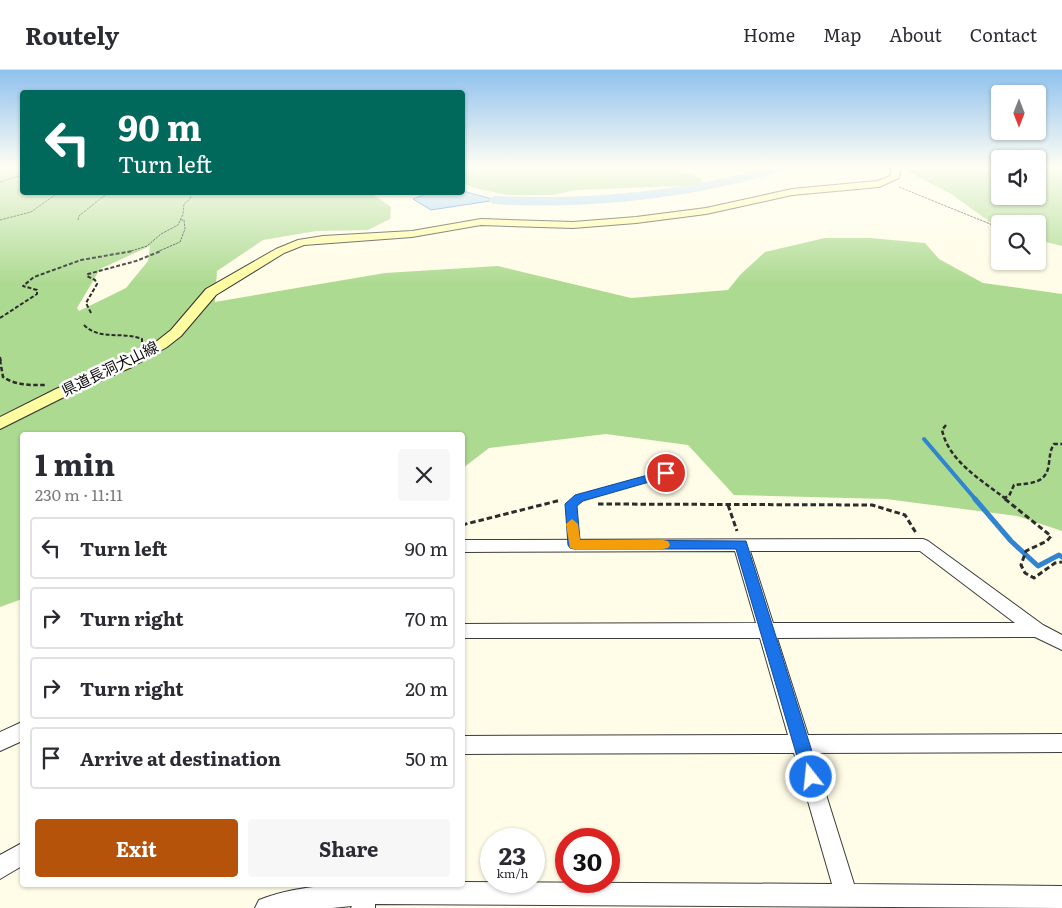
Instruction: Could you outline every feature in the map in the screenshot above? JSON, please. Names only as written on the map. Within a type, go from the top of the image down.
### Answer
[{"type":"main road","name":"県道長洞犬山線","points":[[0,424],[62,392],[127,364],[167,341],[211,292],[280,251],[307,241],[412,234],[480,222],[573,225],[636,220],[706,211],[728,206]]},
{"type":"street","points":[[741,545],[848,903]]},
{"type":"street","points":[[465,546],[923,545],[1037,630],[1062,644]]},
{"type":"street","points":[[465,631],[1037,630]]},
{"type":"street","points":[[0,742],[20,732]]},
{"type":"street","points":[[465,745],[801,742],[1062,743]]},
{"type":"street","points":[[0,868],[20,855]]},
{"type":"street","points":[[267,908],[300,900],[365,895],[848,903],[1062,897]]},
{"type":"lane","points":[[574,545],[571,504],[579,498],[666,473]]},
{"type":"path","points":[[0,220],[31,212],[39,206]]},
{"type":"path","points":[[78,220],[79,216],[91,206]]},
{"type":"path","points":[[0,318],[38,294],[37,290],[23,286],[34,277],[85,259],[142,248],[161,234],[176,227],[183,206]]},
{"type":"path","points":[[946,206],[991,224]]},
{"type":"path","points":[[91,313],[86,303],[97,284],[88,274],[136,260],[178,244],[182,240],[186,225],[184,220],[180,220]]},
{"type":"path","points":[[84,325],[88,330],[96,334],[139,337],[143,341],[139,347]]},
{"type":"path","points":[[0,358],[3,377],[11,383],[23,386],[52,386],[62,392]]},
{"type":"path","points":[[946,425],[942,430],[945,443],[955,458],[1050,536],[1048,540],[1029,548],[1023,555],[1021,567],[1023,572],[1029,577],[1034,578],[1055,563],[1062,562]]},
{"type":"path","points":[[1003,498],[1009,496],[1014,485],[1038,482],[1044,478],[1050,466],[1048,457],[1050,449],[1054,444],[1062,444]]},
{"type":"path","points":[[465,524],[572,498],[571,504],[872,505],[905,515],[923,545]]},
{"type":"path","points":[[728,505],[741,545]]},
{"type":"green space","points":[[0,206],[391,207],[390,219],[368,230],[316,231],[263,240],[217,271],[215,302],[385,273],[498,266],[631,298],[728,290],[741,274],[765,252],[825,238],[870,238],[925,243],[939,259],[983,283],[1062,294],[1062,531],[1017,516],[886,499],[734,495],[688,445],[606,434],[489,448],[465,466],[465,432],[20,432],[20,600],[0,607]],"holes":[[[150,246],[148,261],[126,288],[79,311],[77,308],[100,269]]]},
{"type":"green space","points":[[968,206],[1062,206],[1062,246],[1046,242],[1046,215],[991,215],[991,222]]},
{"type":"water","points":[[425,206],[456,206],[431,210]]},
{"type":"waterway","points":[[924,439],[976,500]]},
{"type":"waterway","points":[[975,499],[1011,541],[1038,566],[1059,555],[1062,557]]},
{"type":"slow traffic","points":[[572,524],[574,545],[663,545]]},
{"type":"route","points":[[666,473],[579,498],[571,504],[574,545],[741,545],[811,777]]}]
